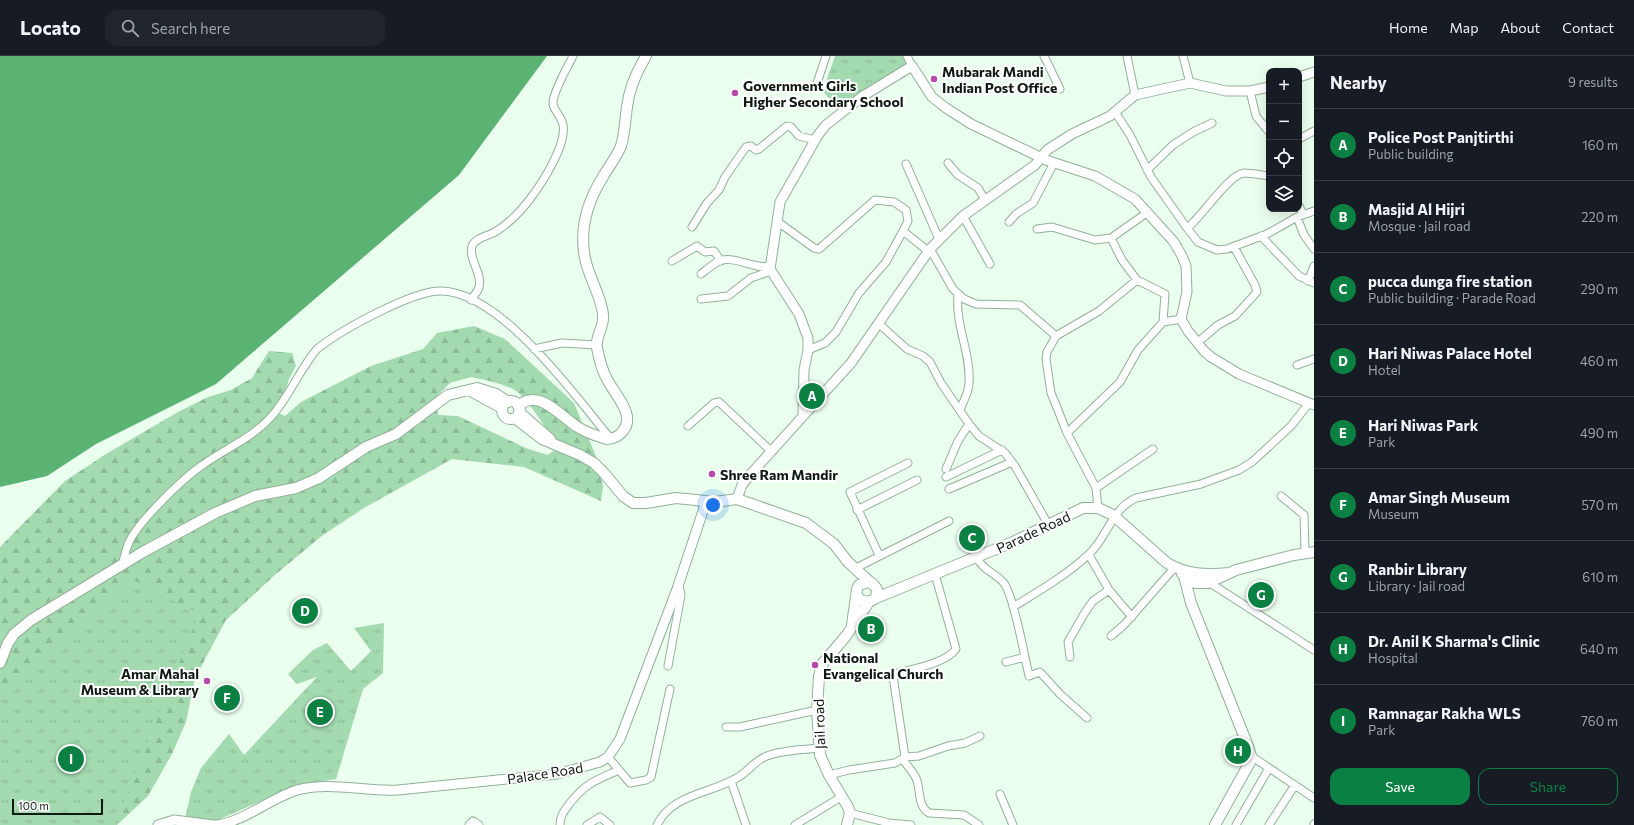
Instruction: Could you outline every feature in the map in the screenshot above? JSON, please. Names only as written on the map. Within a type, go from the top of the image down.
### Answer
[{"type":"main road","points":[[646,56],[636,75],[629,96],[626,126],[621,146],[594,191],[585,218],[585,260],[603,316],[597,336],[597,345],[606,377],[624,407],[627,423],[623,432],[611,439],[599,437],[577,427],[540,400],[524,401],[517,412],[507,418],[502,412],[505,405],[514,402],[517,412],[542,439],[580,455],[594,463],[622,496],[633,503],[646,504],[676,498],[706,502],[737,499],[806,522],[834,544],[852,565],[872,583],[877,592],[872,600],[860,600],[852,565]]},
{"type":"main road","points":[[0,663],[9,641],[22,626],[143,552],[215,513],[255,496],[296,488],[319,478],[366,447],[396,434],[448,395],[469,390],[483,389],[496,394],[505,405]]},
{"type":"main road","name":"Parade Road","points":[[872,600],[1049,526],[1087,507],[1098,508],[1116,518],[1195,583],[1208,583]]},
{"type":"main road","name":"Parade Road","points":[[1078,511],[1098,512],[1116,518]]},
{"type":"main road","points":[[1208,583],[1229,573],[1309,552]]},
{"type":"main road","points":[[1179,571],[1251,756],[1247,767],[1215,825]]},
{"type":"main road","name":"Parade Road","points":[[1179,571],[1199,574],[1229,573]]},
{"type":"main road","points":[[852,626],[857,591],[864,582],[898,588]]},
{"type":"main road","name":"Jail road","points":[[850,813],[828,775],[822,762],[819,748],[817,710],[821,668],[872,600]]},
{"type":"main road","points":[[847,825],[850,813]]},
{"type":"street","points":[[471,300],[480,287],[472,251],[473,244],[477,240],[497,231],[517,214],[530,200],[554,162],[564,130],[562,120],[553,105],[553,100],[560,81],[573,56]]},
{"type":"street","points":[[817,83],[826,56]]},
{"type":"street","points":[[907,56],[928,92],[946,108],[971,124],[1040,157],[1054,163],[1085,172],[1127,193],[1148,212],[1174,242],[1186,266],[1187,292],[1181,319],[1197,343],[1211,357],[1226,366],[1312,404],[1291,426],[1252,462],[1239,470],[1201,484],[1136,498],[1123,506],[1116,518],[1088,555],[1050,584],[1013,607]]},
{"type":"street","points":[[1044,56],[1060,89]]},
{"type":"street","points":[[1127,56],[1135,95]]},
{"type":"street","points":[[1183,56],[1190,83]]},
{"type":"street","points":[[803,414],[804,370],[808,350],[808,338],[799,314],[771,268],[780,202],[815,140],[826,125],[863,96],[912,66]]},
{"type":"street","points":[[1302,76],[1314,72]]},
{"type":"street","points":[[737,499],[742,485],[749,476],[850,363],[929,250],[963,216],[1034,165],[1047,150],[1072,134],[1115,112],[1124,102],[1135,95],[1190,83],[1222,90],[1250,90],[1266,87]]},
{"type":"street","points":[[1250,90],[1256,116],[1266,128]]},
{"type":"street","points":[[1115,112],[1130,135],[1147,170],[1187,228],[1198,242],[1212,249],[1220,250],[1234,247],[1314,211]]},
{"type":"street","points":[[1147,170],[1173,145],[1192,132],[1212,123]]},
{"type":"street","points":[[692,227],[746,148],[751,146],[756,150],[759,149],[787,126],[791,127],[798,136],[815,140]]},
{"type":"street","points":[[1302,137],[1314,131]]},
{"type":"street","points":[[948,163],[958,175],[980,191],[985,200]]},
{"type":"street","points":[[1009,222],[1016,214],[1033,202],[1054,163]]},
{"type":"street","points":[[906,164],[939,239]]},
{"type":"street","points":[[1187,228],[1200,217],[1228,183],[1237,176],[1244,173],[1266,176]]},
{"type":"street","points":[[778,222],[814,248],[819,249],[875,200],[894,202],[906,210],[908,221],[886,262],[859,293],[836,332],[825,343],[808,350]]},
{"type":"street","points":[[1037,229],[1052,227],[1095,240],[1111,238],[1148,212]]},
{"type":"street","points":[[1300,212],[1304,235],[1314,249]]},
{"type":"street","points":[[963,216],[990,264]]},
{"type":"street","points":[[903,231],[929,250],[958,295],[976,304],[1020,305],[1056,336]]},
{"type":"street","points":[[1261,236],[1295,271],[1311,282],[1314,266]]},
{"type":"street","points":[[1111,238],[1122,260],[1137,280],[1165,294],[1164,322]]},
{"type":"street","points":[[672,261],[697,246],[705,252],[714,251],[721,260]]},
{"type":"street","points":[[1197,343],[1218,325],[1233,318],[1257,292],[1255,285],[1234,247]]},
{"type":"street","points":[[701,274],[721,260],[739,261],[760,267],[771,268]]},
{"type":"street","points":[[701,299],[728,296],[751,278],[771,268]]},
{"type":"street","points":[[1098,508],[1096,488],[1067,432],[1051,393],[1046,368],[1047,352],[1056,336],[1099,311],[1137,280]]},
{"type":"street","points":[[122,566],[129,543],[140,526],[187,477],[203,464],[258,429],[271,416],[291,390],[310,356],[317,349],[388,308],[422,294],[443,291],[471,300],[494,312],[534,349],[611,439]]},
{"type":"street","points":[[958,295],[957,314],[965,347],[969,383],[960,410]]},
{"type":"street","points":[[1067,432],[1120,382],[1138,350],[1164,322],[1181,319]]},
{"type":"street","points":[[878,323],[907,349],[926,358],[969,424],[980,436],[1002,450],[1012,462],[1049,526]]},
{"type":"street","points":[[534,349],[562,343],[597,345]]},
{"type":"street","points":[[1296,365],[1314,358]]},
{"type":"street","points":[[688,426],[714,403],[719,402],[771,451]]},
{"type":"street","points":[[946,469],[958,441],[969,424]]},
{"type":"street","points":[[1096,488],[1153,449]]},
{"type":"street","points":[[946,478],[1002,450]]},
{"type":"street","points":[[949,489],[1012,462]]},
{"type":"street","points":[[879,555],[850,494],[851,490],[908,463]]},
{"type":"street","points":[[857,510],[917,480]]},
{"type":"street","points":[[1281,496],[1304,515],[1309,552]]},
{"type":"street","name":"Palace Road","points":[[158,825],[174,820],[214,825],[229,822],[282,795],[313,786],[339,786],[384,791],[557,774],[588,766],[608,756],[620,739],[678,584],[706,502]]},
{"type":"street","points":[[852,565],[879,555],[949,521]]},
{"type":"street","points":[[1088,555],[1109,590],[1132,616]]},
{"type":"street","points":[[976,557],[984,569],[1005,584],[1013,607],[1029,676],[1040,672],[1060,694],[1087,718]]},
{"type":"street","points":[[1111,636],[1179,571]]},
{"type":"street","points":[[935,574],[956,649],[949,655],[931,664],[898,673],[893,676],[904,758],[916,777],[922,805],[926,811],[968,816],[978,825]]},
{"type":"street","points":[[1199,574],[1208,583],[1314,650]]},
{"type":"street","points":[[668,666],[681,595],[678,584]]},
{"type":"street","points":[[1070,657],[1068,642],[1084,614],[1090,604],[1109,590]]},
{"type":"street","points":[[1006,662],[1025,657]]},
{"type":"street","points":[[608,756],[630,783],[646,780],[651,777],[670,689]]},
{"type":"street","points":[[726,727],[740,727],[817,710]]},
{"type":"street","points":[[828,775],[849,770],[895,763],[904,758],[919,756],[948,746],[965,743],[980,736]]},
{"type":"street","points":[[657,825],[663,815],[680,802],[731,781],[767,756],[819,748]]},
{"type":"street","points":[[1251,756],[1314,798]]},
{"type":"street","points":[[1236,825],[1269,768]]},
{"type":"street","points":[[560,825],[562,815],[582,788],[589,783],[619,770]]},
{"type":"street","points":[[731,781],[746,825]]},
{"type":"street","points":[[1269,825],[1295,785]]},
{"type":"street","points":[[1000,794],[1013,825]]},
{"type":"street","points":[[795,825],[841,797]]},
{"type":"street","points":[[850,813],[883,822],[911,825]]},
{"type":"street","points":[[966,825],[968,816]]},
{"type":"street","points":[[587,825],[600,817],[610,825]]},
{"type":"street","points":[[468,825],[473,821],[479,825]]},
{"type":"green space","points":[[835,56],[905,56],[910,64],[838,110],[823,91]]},
{"type":"green space","points":[[474,326],[505,339],[574,403],[598,461],[603,486],[601,501],[524,467],[452,459],[364,508],[323,535],[276,574],[226,620],[195,678],[186,722],[172,754],[148,796],[117,825],[0,825],[0,547],[65,481],[106,454],[178,412],[208,397],[231,390],[252,378],[269,351],[292,353],[296,366],[289,379],[278,413],[285,416],[301,402],[371,366],[423,349],[437,333]],"holes":[[[471,377],[503,385],[519,393],[532,407],[557,448],[548,455],[528,449],[458,416],[438,415],[437,396],[450,383]]]},
{"type":"green space","points":[[131,579],[199,613],[115,825],[0,825],[0,692]]},
{"type":"green space","points":[[384,623],[383,673],[363,689],[336,779],[295,786],[211,823],[185,819],[191,792],[201,768],[229,734],[244,755],[317,677],[297,684],[288,674],[313,650],[327,643],[351,671],[371,651],[354,628]]},
{"type":"shaded area","points":[[0,56],[547,56],[459,175],[216,384],[96,444],[47,476],[0,487]]},
{"type":"place","name":"Mubarak Mandi Indian Post Office","points":[[934,79]]},
{"type":"place","name":"Government Girls Higher Secondary School","points":[[735,93]]},
{"type":"place","name":"Police Post Panjtirthi","points":[[812,396]]},
{"type":"place","name":"Shree Ram Mandir","points":[[712,474]]},
{"type":"place","name":"pucca dunga fire station","points":[[972,538]]},
{"type":"place","name":"Ranbir Library","points":[[1261,595]]},
{"type":"place","name":"Hari Niwas Palace Hotel","points":[[305,611]]},
{"type":"place","name":"Masjid Al Hijri","points":[[871,629]]},
{"type":"place","name":"National Evangelical Church","points":[[815,665]]},
{"type":"place","name":"Amar Mahal Museum & Library","points":[[207,681]]},
{"type":"place","name":"Amar Singh Museum","points":[[227,698]]},
{"type":"place","name":"Hari Niwas Park","points":[[320,712]]},
{"type":"place","name":"Dr. Anil K Sharma's Clinic","points":[[1238,751]]},
{"type":"place","name":"Ramnagar Rakha WLS","points":[[71,759]]}]
